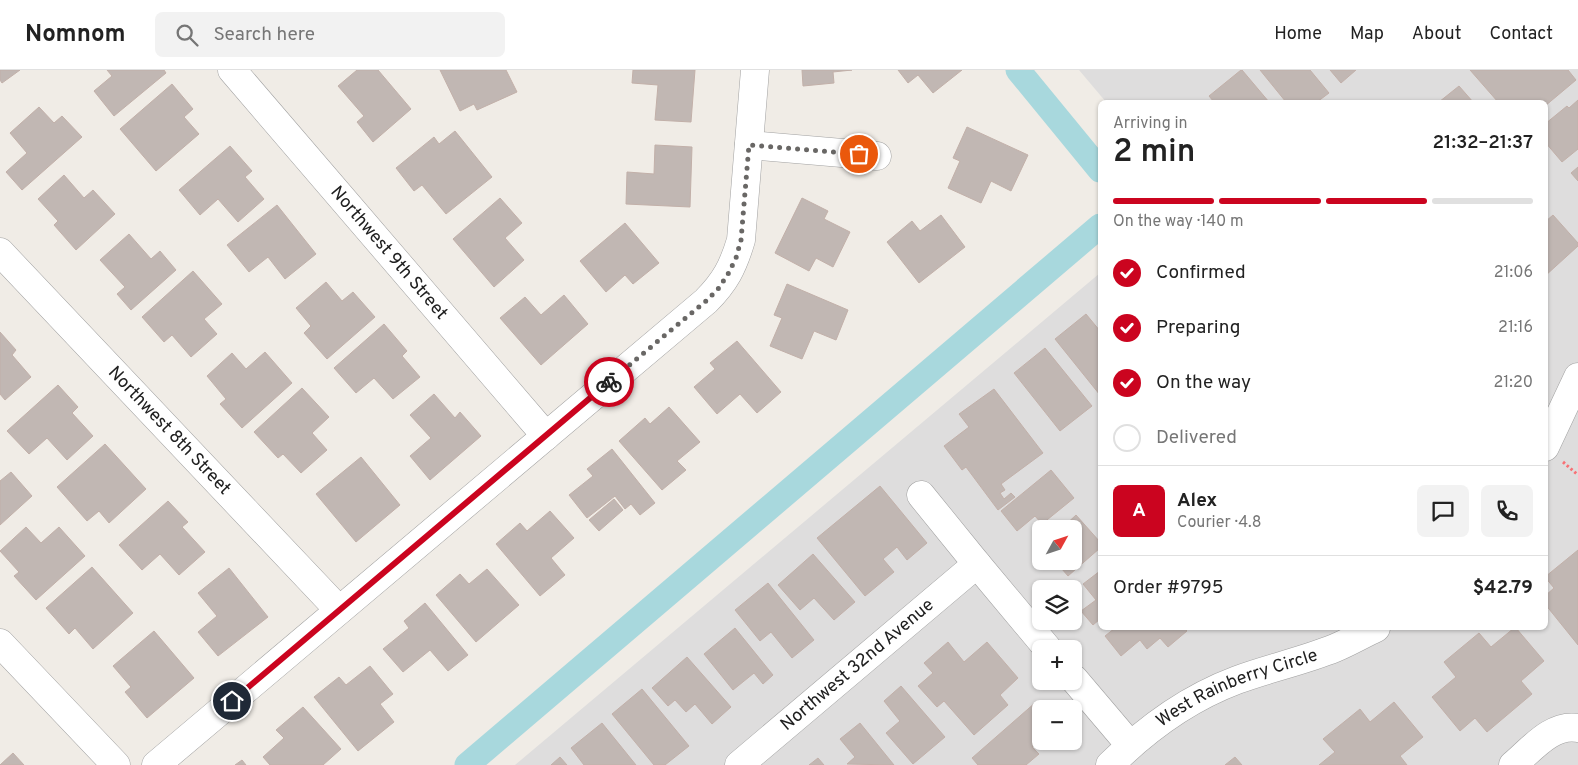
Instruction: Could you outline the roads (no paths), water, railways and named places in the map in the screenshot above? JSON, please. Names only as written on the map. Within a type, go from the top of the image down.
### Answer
[{"type":"street","name":"Northwest 9th Street","points":[[232,70],[546,436]]},
{"type":"street","points":[[156,765],[718,289],[736,258],[741,240],[754,83]]},
{"type":"street","points":[[749,145],[877,156]]},
{"type":"street","name":"Northwest 8th Street","points":[[0,252],[339,610]]},
{"type":"street","points":[[1548,430],[1553,403],[1578,377]]},
{"type":"street","points":[[921,495],[1040,640]]},
{"type":"street","name":"Northwest 32nd Avenue","points":[[739,765],[977,564]]},
{"type":"street","name":"West Rainberry Circle","points":[[1110,765],[1130,745],[1160,721],[1189,703],[1236,680],[1334,648],[1372,630]]},
{"type":"street","points":[[0,643],[116,765]]},
{"type":"street","points":[[1082,688],[1130,745]]},
{"type":"street","points":[[1513,765],[1552,732],[1569,726],[1578,728]]},
{"type":"waterway","points":[[1018,70],[1098,168]]},
{"type":"waterway","points":[[467,765],[1098,228]]}]
